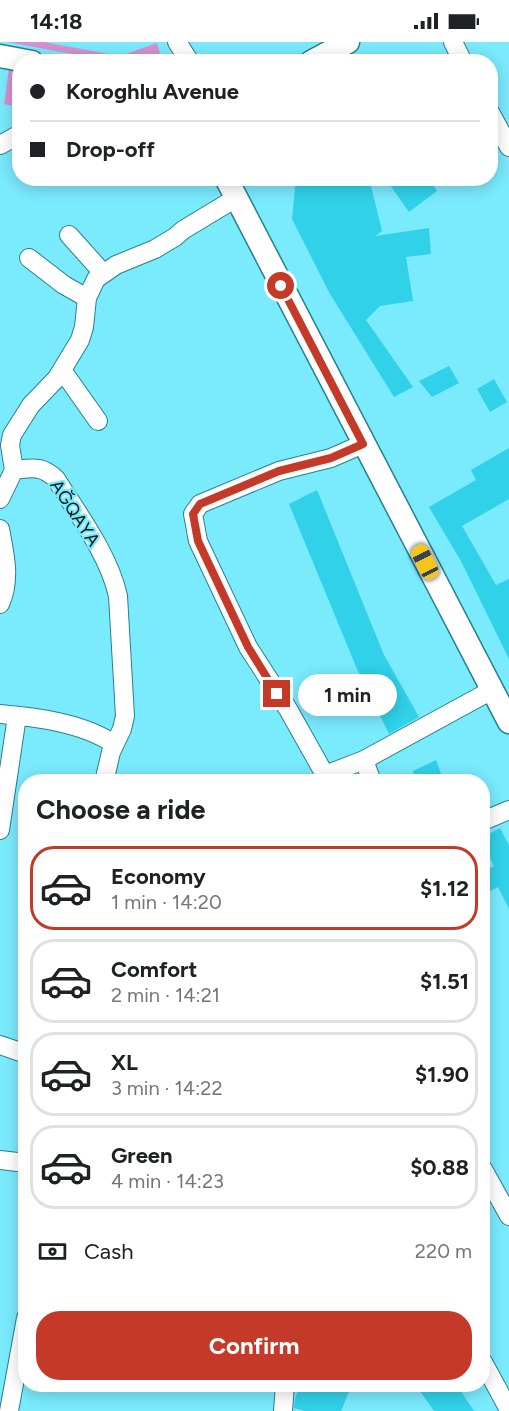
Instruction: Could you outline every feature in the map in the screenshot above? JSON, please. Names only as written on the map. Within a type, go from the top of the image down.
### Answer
[{"type":"street","points":[[326,54],[348,42]]},
{"type":"street","points":[[498,127],[509,147]]},
{"type":"street","points":[[0,499],[14,470],[5,445],[31,405],[62,370],[80,340],[84,327],[87,298],[96,279],[116,265],[156,249],[175,237],[231,188],[509,722]]},
{"type":"street","points":[[69,235],[103,273]]},
{"type":"street","points":[[29,258],[64,285],[87,298]]},
{"type":"street","points":[[62,370],[99,421]]},
{"type":"street","points":[[325,774],[288,709],[248,647],[198,541],[193,514],[200,504],[279,471],[331,458],[363,444]]},
{"type":"street","name":"AĞQAYA","points":[[14,470],[37,468],[48,471],[71,503],[115,580],[118,596],[125,716],[106,774]]},
{"type":"street","points":[[0,529],[7,578],[7,587],[0,604]]},
{"type":"street","points":[[335,774],[492,690]]},
{"type":"street","points":[[0,830],[9,715],[43,719],[94,734],[114,744]]},
{"type":"street","points":[[364,760],[369,774]]},
{"type":"street","points":[[490,818],[509,810]]},
{"type":"street","points":[[0,1045],[18,1051]]},
{"type":"street","points":[[0,1160],[18,1163]]},
{"type":"street","points":[[490,1182],[509,1216]]},
{"type":"street","points":[[9,1411],[18,1362]]},
{"type":"street","points":[[490,1374],[507,1402]]},
{"type":"street","points":[[283,1411],[284,1392]]},
{"type":"shaded area","points":[[7,42],[44,42],[109,54],[72,54]]},
{"type":"shaded area","points":[[157,43],[160,54],[126,54]]},
{"type":"shaded area","points":[[9,69],[12,70],[12,106],[4,104]]},
{"type":"building","points":[[295,186],[371,186],[382,231],[375,236],[429,228],[431,254],[406,257],[413,301],[380,306],[366,320],[413,387],[394,397],[330,294],[292,219]]},
{"type":"building","points":[[391,186],[434,186],[437,191],[409,212]]},
{"type":"building","points":[[449,366],[459,383],[432,397],[419,381]]},
{"type":"building","points":[[494,379],[507,402],[490,412],[477,389]]},
{"type":"building","points":[[509,448],[509,499],[462,526],[496,585],[509,579],[509,659],[462,563],[429,507],[476,480],[471,470]]},
{"type":"building","points":[[317,490],[384,655],[419,717],[389,734],[357,669],[289,504]]},
{"type":"building","points":[[436,760],[441,774],[414,774],[413,771]]},
{"type":"building","points":[[500,828],[509,845],[509,909],[498,887],[490,891],[490,868],[494,866],[490,858],[490,833]]},
{"type":"building","points":[[298,1392],[349,1392],[341,1411],[305,1411],[294,1408]]},
{"type":"building","points":[[421,1392],[461,1392],[474,1411],[434,1411]]},
{"type":"route","points":[[277,694],[248,647],[198,541],[193,525],[193,514],[200,504],[279,471],[331,458],[363,444],[281,286]]}]
